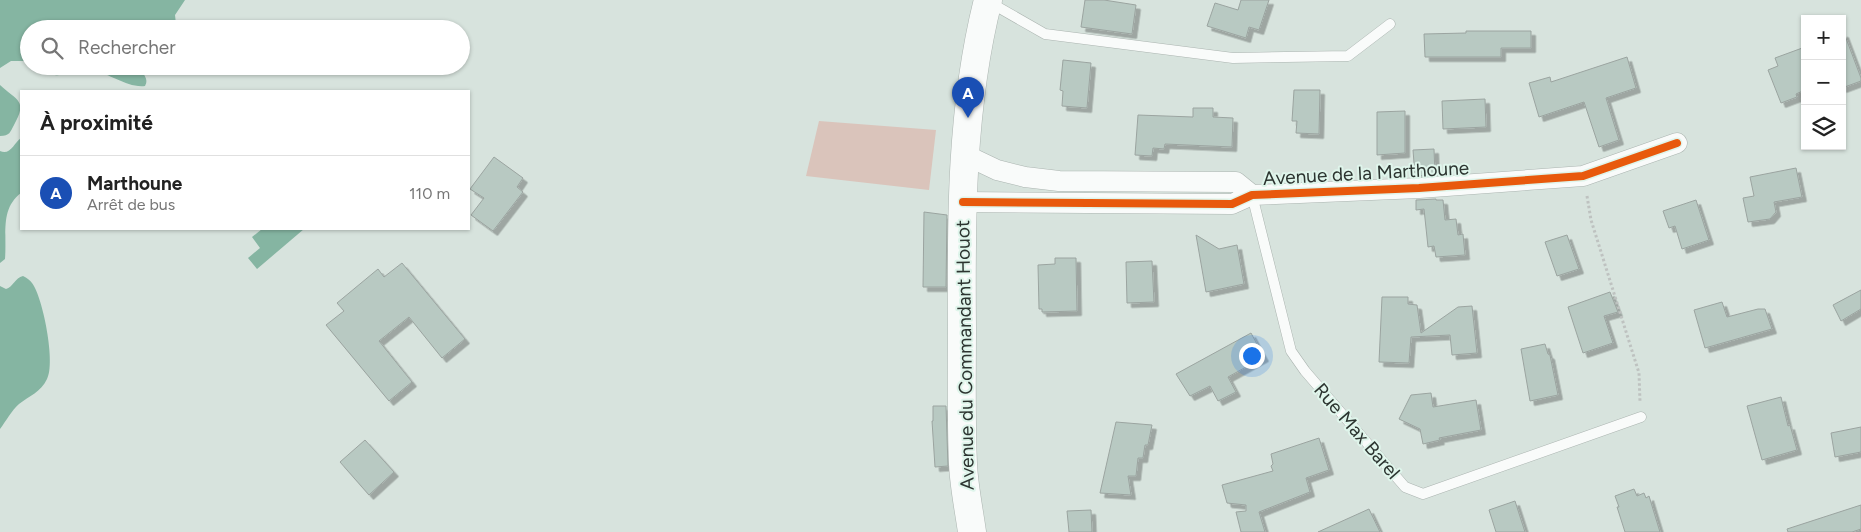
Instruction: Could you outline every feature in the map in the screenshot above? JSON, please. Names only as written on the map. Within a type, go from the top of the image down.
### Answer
[{"type":"main road","name":"Avenue du Commandant Houot","points":[[972,532],[963,465],[961,279],[963,202],[965,158],[974,68],[988,1]]},
{"type":"street","name":"Avenue de la Marthoune","points":[[963,202],[1232,204],[1252,194],[1419,188],[1583,176],[1678,143]]},
{"type":"street","name":"Avenue de la Marthoune","points":[[965,158],[976,160],[997,170],[1025,177],[1059,181],[1236,182],[1252,194]]},
{"type":"lane","points":[[988,1],[1045,34],[1233,58],[1348,56],[1390,24]]},
{"type":"lane","name":"Rue Max Barel","points":[[1252,194],[1291,351],[1305,371],[1405,486],[1423,494],[1641,417]]},
{"type":"path","points":[[1583,176],[1591,220],[1639,373],[1641,417]]},
{"type":"shaded area","points":[[0,0],[185,0],[175,15],[176,20],[20,20],[20,61],[11,61],[0,68]]},
{"type":"shaded area","points":[[106,75],[144,75],[146,78],[145,86],[131,85]]},
{"type":"shaded area","points":[[0,85],[16,98],[19,102],[20,110],[10,132],[0,136]]},
{"type":"shaded area","points":[[819,121],[936,130],[929,190],[806,176]]},
{"type":"shaded area","points":[[20,139],[20,194],[14,199],[7,214],[5,259],[0,263],[0,151],[7,152]]},
{"type":"shaded area","points":[[261,230],[303,230],[257,269],[248,258],[260,248],[252,237]]},
{"type":"shaded area","points":[[23,276],[32,283],[44,316],[49,346],[49,371],[47,379],[41,387],[16,406],[0,429],[0,286],[6,289]]},
{"type":"building","points":[[1085,0],[1104,0],[1136,5],[1132,34],[1081,27]]},
{"type":"building","points":[[1241,0],[1269,0],[1259,30],[1249,27],[1246,38],[1207,26],[1215,3],[1238,10]]},
{"type":"building","points":[[1466,31],[1531,31],[1531,48],[1501,48],[1501,57],[1425,57],[1424,34],[1466,33]]},
{"type":"building","points":[[1846,38],[1861,78],[1861,81],[1846,87]]},
{"type":"building","points":[[1801,48],[1801,92],[1796,94],[1797,97],[1781,103],[1768,70],[1778,66],[1775,58]]},
{"type":"building","points":[[1627,57],[1636,88],[1606,98],[1619,140],[1599,147],[1584,102],[1539,117],[1529,83],[1550,77],[1551,82]]},
{"type":"building","points":[[1063,60],[1091,63],[1087,108],[1062,106],[1063,91],[1060,90]]},
{"type":"building","points":[[1294,90],[1320,90],[1319,134],[1296,133],[1297,121],[1292,121]]},
{"type":"building","points":[[1485,99],[1486,127],[1443,129],[1442,101]]},
{"type":"building","points":[[1193,108],[1213,108],[1213,117],[1233,118],[1232,147],[1165,144],[1164,149],[1153,148],[1152,156],[1135,155],[1138,115],[1193,117]]},
{"type":"building","points":[[1405,111],[1405,153],[1377,155],[1377,112]]},
{"type":"building","points":[[1434,149],[1435,175],[1415,176],[1413,150]]},
{"type":"building","points":[[494,157],[523,178],[517,187],[523,192],[493,231],[471,215],[484,198],[470,189]]},
{"type":"building","points":[[1796,168],[1802,197],[1774,202],[1776,212],[1770,219],[1748,222],[1743,198],[1754,196],[1750,177]]},
{"type":"building","points":[[1416,200],[1443,200],[1445,220],[1456,219],[1458,235],[1463,234],[1465,255],[1436,257],[1434,246],[1428,247],[1424,209],[1416,210]]},
{"type":"building","points":[[1696,200],[1709,240],[1682,249],[1675,226],[1669,228],[1663,211]]},
{"type":"building","points":[[924,212],[947,215],[946,287],[923,287]]},
{"type":"building","points":[[1196,235],[1219,249],[1237,245],[1244,284],[1206,292]]},
{"type":"building","points":[[1567,235],[1579,269],[1557,276],[1545,242]]},
{"type":"building","points":[[1055,258],[1076,258],[1077,311],[1042,312],[1042,309],[1039,309],[1038,265],[1055,264]]},
{"type":"building","points":[[1152,261],[1154,302],[1127,303],[1126,262]]},
{"type":"building","points":[[402,263],[465,339],[442,358],[409,317],[379,341],[412,382],[389,401],[326,325],[344,311],[337,303],[378,269],[384,277]]},
{"type":"building","points":[[1861,290],[1861,309],[1841,321],[1833,305]]},
{"type":"building","points":[[1610,292],[1618,312],[1604,316],[1613,343],[1583,353],[1568,307]]},
{"type":"building","points":[[1382,297],[1408,297],[1408,304],[1417,305],[1421,333],[1458,307],[1472,306],[1477,353],[1452,355],[1450,335],[1411,337],[1409,363],[1379,362]]},
{"type":"building","points":[[1722,302],[1727,317],[1765,309],[1772,329],[1705,348],[1694,310]]},
{"type":"building","points":[[1251,333],[1264,357],[1228,377],[1236,392],[1218,401],[1210,386],[1190,396],[1176,374]]},
{"type":"building","points":[[1545,344],[1550,355],[1558,395],[1530,401],[1521,349]]},
{"type":"building","points":[[1431,393],[1433,407],[1476,400],[1481,430],[1439,438],[1440,440],[1423,444],[1420,429],[1399,419],[1411,395]]},
{"type":"building","points":[[1781,397],[1788,426],[1790,425],[1797,450],[1762,460],[1747,406]]},
{"type":"building","points":[[933,406],[946,406],[948,466],[935,467]]},
{"type":"building","points":[[1116,422],[1152,425],[1143,458],[1138,458],[1136,476],[1128,476],[1131,495],[1100,493]]},
{"type":"building","points":[[1861,427],[1861,452],[1835,457],[1831,433]]},
{"type":"building","points":[[1319,438],[1329,470],[1306,478],[1310,492],[1259,512],[1265,532],[1241,532],[1236,512],[1246,511],[1246,505],[1227,503],[1222,485],[1273,471],[1271,454]]},
{"type":"building","points":[[365,440],[394,472],[369,495],[340,462]]},
{"type":"building","points":[[1634,489],[1637,496],[1644,493],[1646,498],[1649,496],[1660,532],[1625,532],[1615,496]]},
{"type":"building","points":[[1515,501],[1525,532],[1496,532],[1489,510]]},
{"type":"building","points":[[1861,505],[1861,529],[1852,532],[1788,532],[1787,529]]},
{"type":"building","points":[[1369,509],[1380,532],[1318,532]]},
{"type":"building","points":[[1091,510],[1092,532],[1069,532],[1067,511]]},
{"type":"cycle path","points":[[963,202],[1232,204],[1252,195],[1419,188],[1583,176],[1677,143]]},
{"type":"place","name":"Marthoune","points":[[968,118]]}]
